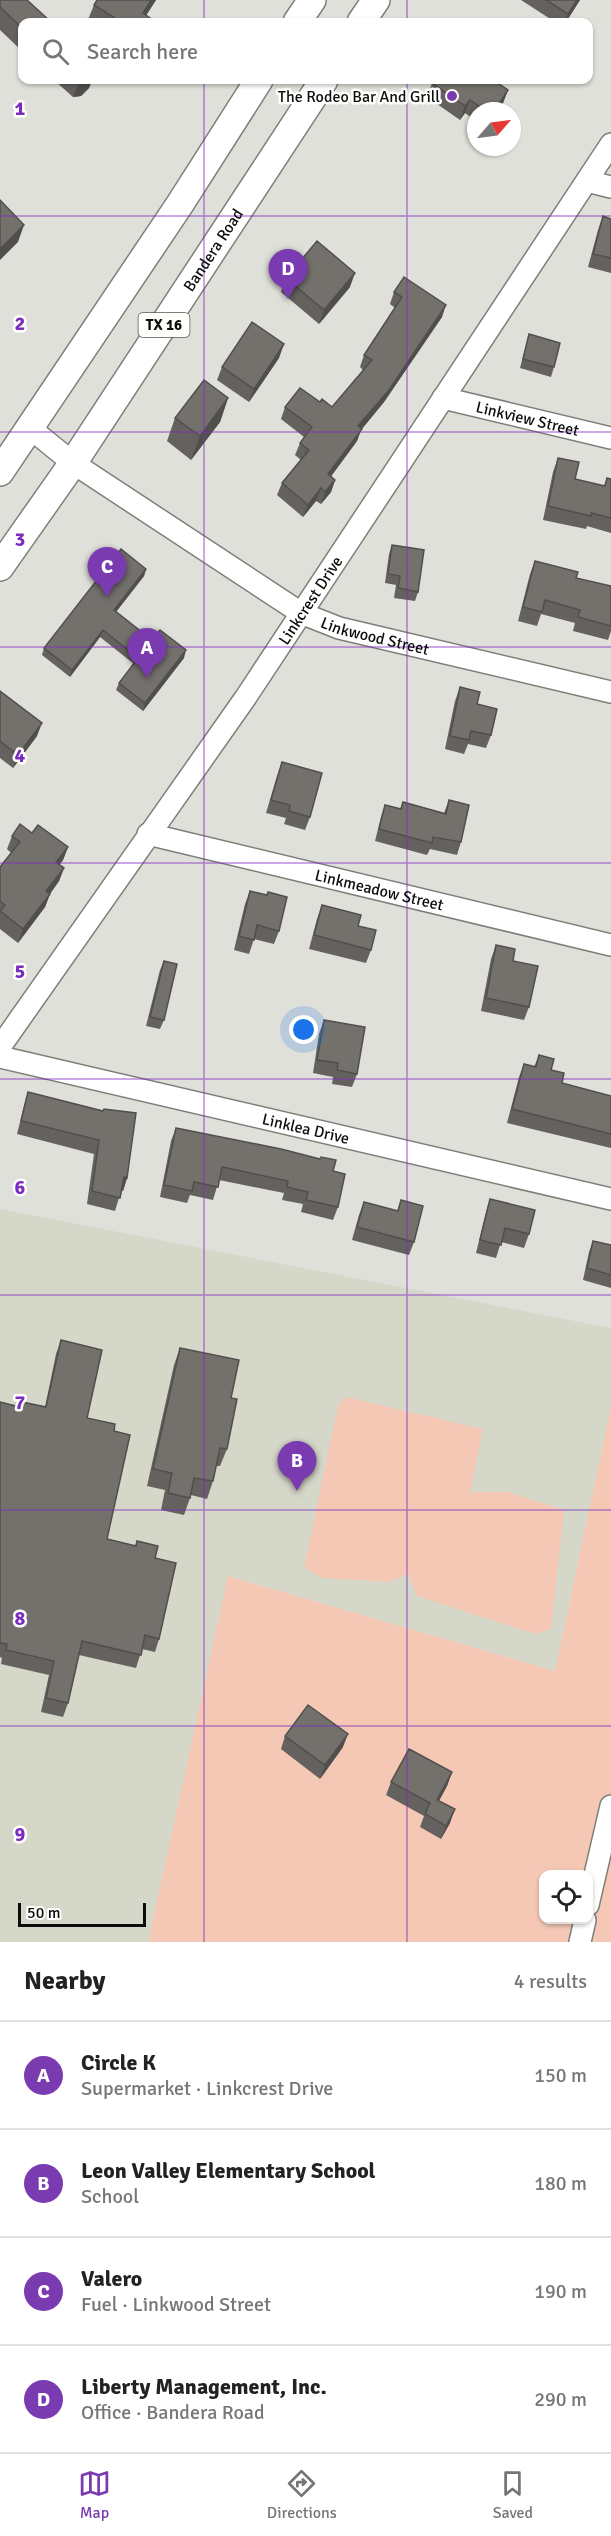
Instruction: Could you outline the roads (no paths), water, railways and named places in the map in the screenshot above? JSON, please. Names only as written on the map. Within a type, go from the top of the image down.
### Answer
[{"type":"main road","points":[[300,18],[312,0]]},
{"type":"main road","points":[[364,18],[376,0]]},
{"type":"main road","points":[[0,472],[180,204],[256,84]]},
{"type":"main road","name":"Bandera Road","points":[[0,567],[73,463],[321,84]]},
{"type":"street","name":"Linkcrest Drive","points":[[0,1047],[246,697],[611,144]]},
{"type":"street","points":[[587,181],[611,187]]},
{"type":"street","name":"Linkview Street","points":[[443,398],[611,438]]},
{"type":"street","name":"Linkwood Street","points":[[30,428],[73,463],[302,613],[339,628],[611,692]]},
{"type":"street","name":"Linkmeadow Street","points":[[148,834],[611,945]]},
{"type":"street","name":"Linklea Drive","points":[[0,1057],[611,1199]]},
{"type":"street","points":[[593,1883],[611,1806]]},
{"type":"street","points":[[580,1942],[584,1924]]},
{"type":"place","name":"The Rodeo Bar And Grill","points":[[452,96]]},
{"type":"place","name":"Liberty Management, Inc.","points":[[288,299]]},
{"type":"place","name":"Valero","points":[[107,597]]},
{"type":"place","name":"Circle K","points":[[147,678]]},
{"type":"place","name":"Leon Valley Elementary School","points":[[297,1491]]}]
